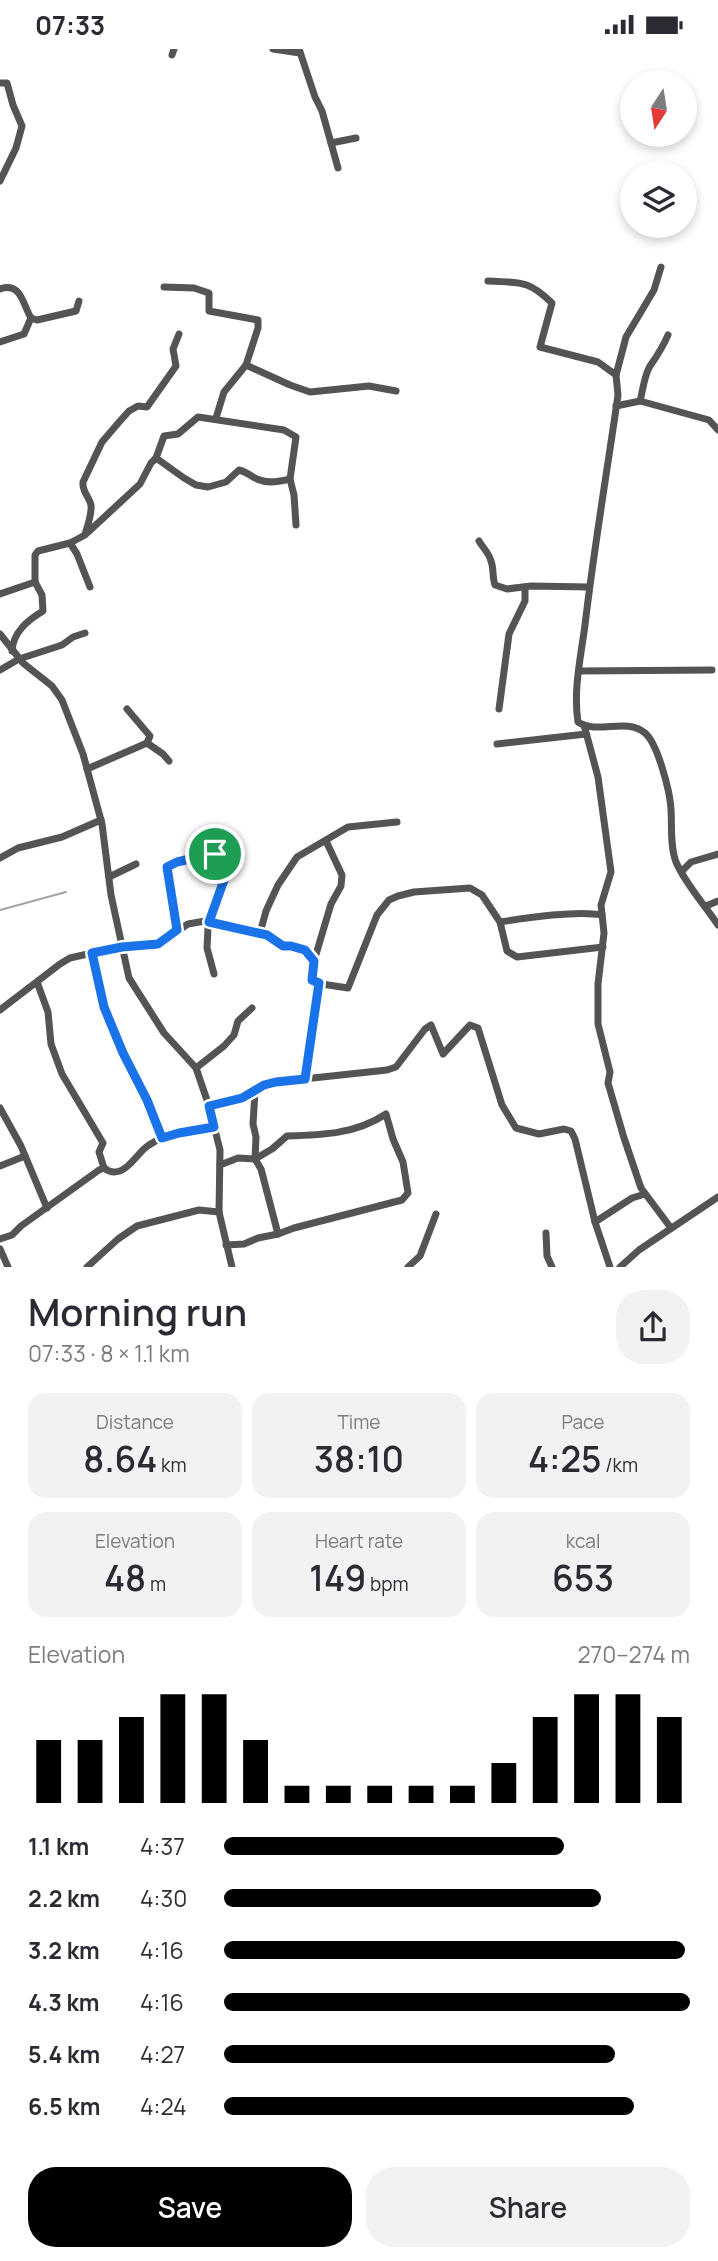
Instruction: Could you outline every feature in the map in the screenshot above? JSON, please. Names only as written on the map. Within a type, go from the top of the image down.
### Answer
[{"type":"street","points":[[273,49],[299,51],[322,111],[338,168]]},
{"type":"street","points":[[0,83],[7,83],[22,126],[16,148],[0,181]]},
{"type":"street","points":[[331,143],[356,138]]},
{"type":"street","points":[[661,267],[654,291],[626,337],[616,375],[617,406],[589,587],[579,671],[577,715],[578,722],[584,725],[631,727],[641,730],[652,741],[671,804],[676,862],[718,925]]},
{"type":"street","points":[[488,281],[528,284],[537,288],[552,303],[540,347],[598,362],[616,375]]},
{"type":"street","points":[[0,289],[6,286],[14,288],[22,295],[31,318],[37,320],[76,311],[79,301]]},
{"type":"street","points":[[164,286],[194,288],[209,293],[209,311],[258,320],[246,365],[224,392],[216,418]]},
{"type":"street","points":[[0,342],[23,334],[31,318]]},
{"type":"street","points":[[85,535],[91,509],[90,501],[82,488],[83,482],[102,442],[129,411],[138,406],[147,407],[176,366],[173,349],[179,334]]},
{"type":"street","points":[[640,401],[646,376],[668,335]]},
{"type":"street","points":[[246,365],[290,386],[310,392],[369,386],[396,391]]},
{"type":"street","points":[[617,406],[640,401],[709,420],[718,430]]},
{"type":"street","points":[[12,652],[17,633],[31,618],[43,611],[42,595],[35,582],[35,555],[38,551],[70,543],[85,535],[140,484],[150,463],[156,458],[164,436],[178,434],[198,417],[284,430],[296,437],[290,479],[296,525]]},
{"type":"street","points":[[156,458],[196,485],[208,487],[226,482],[239,470],[264,482],[290,479]]},
{"type":"street","points":[[479,541],[493,565],[495,585],[507,589],[589,587]]},
{"type":"street","points":[[70,543],[78,554],[90,587]]},
{"type":"street","points":[[0,594],[35,582]]},
{"type":"street","points":[[499,709],[509,634],[525,601],[525,587]]},
{"type":"street","points":[[0,670],[19,659],[62,645],[85,633]]},
{"type":"street","points":[[0,634],[12,652],[52,686],[62,700],[87,769],[101,820],[111,895],[129,978],[164,1033],[196,1068],[209,1106],[220,1150],[219,1212],[232,1267]]},
{"type":"street","points":[[579,671],[712,670]]},
{"type":"street","points":[[87,769],[147,743],[150,736],[127,709]]},
{"type":"street","points":[[584,725],[598,777],[611,872],[601,905],[603,947],[598,984],[598,1024],[610,1072],[608,1083],[641,1188],[671,1228]]},
{"type":"street","points":[[496,744],[586,734]]},
{"type":"street","points":[[147,743],[169,761]]},
{"type":"street","points":[[0,858],[18,848],[62,837],[101,820]]},
{"type":"street","points":[[260,933],[266,911],[280,880],[297,857],[348,827],[397,822]]},
{"type":"street","points":[[326,841],[342,875],[341,886],[331,904],[314,961],[312,980],[319,983],[348,988],[377,915],[389,900],[414,892],[470,888],[482,895],[500,922],[507,951],[517,957],[603,947]]},
{"type":"street","points":[[177,930],[167,867],[220,852],[228,860],[229,866],[209,922],[207,948],[214,974]]},
{"type":"street","points":[[682,871],[691,863],[718,854]]},
{"type":"street","points":[[109,877],[136,865]]},
{"type":"street","points":[[587,913],[606,890]]},
{"type":"street","points":[[706,906],[718,901]]},
{"type":"street","points":[[500,922],[527,917],[587,913],[602,915]]},
{"type":"street","points":[[0,1010],[70,958],[122,947],[158,944],[194,922],[209,922],[267,935],[283,946],[305,950],[314,961]]},
{"type":"street","points":[[92,953],[104,1007],[162,1138]]},
{"type":"street","points":[[37,982],[48,1012],[51,1044],[62,1074],[103,1143],[99,1152],[104,1168],[109,1172],[119,1171],[148,1145],[162,1138],[214,1127]]},
{"type":"street","points":[[305,1079],[319,983]]},
{"type":"street","points":[[196,1068],[234,1035],[238,1021],[252,1008]]},
{"type":"street","points":[[209,1106],[242,1098],[264,1085],[276,1082],[396,1067],[431,1025],[443,1054],[470,1025],[478,1028],[502,1105],[516,1128],[539,1134],[564,1129],[571,1131],[610,1267]]},
{"type":"street","points":[[255,1092],[255,1159],[261,1169],[278,1234]]},
{"type":"street","points":[[0,1108],[25,1156],[47,1208]]},
{"type":"street","points":[[220,1165],[237,1158],[255,1159],[286,1136],[328,1135],[370,1125],[386,1114],[403,1162],[408,1193],[402,1200],[244,1244],[226,1245]]},
{"type":"street","points":[[0,1166],[25,1156]]},
{"type":"street","points":[[0,1239],[12,1235],[104,1168]]},
{"type":"street","points":[[595,1222],[632,1198],[645,1194]]},
{"type":"street","points":[[620,1267],[639,1250],[718,1197]]},
{"type":"street","points":[[87,1267],[137,1226],[199,1210],[219,1212]]},
{"type":"street","points":[[408,1267],[421,1256],[436,1214]]},
{"type":"street","points":[[546,1233],[547,1256],[552,1267]]},
{"type":"street","points":[[0,1249],[8,1267]]},
{"type":"waterway","points":[[0,910],[66,892]]},
{"type":"route","points":[[220,852],[225,855],[229,866],[209,922],[267,935],[283,946],[305,950],[314,961],[312,980],[319,983],[305,1079],[264,1085],[242,1098],[209,1106],[214,1127],[162,1138],[104,1007],[92,953],[158,944],[177,930],[167,867],[177,862],[215,854],[220,852]]}]
